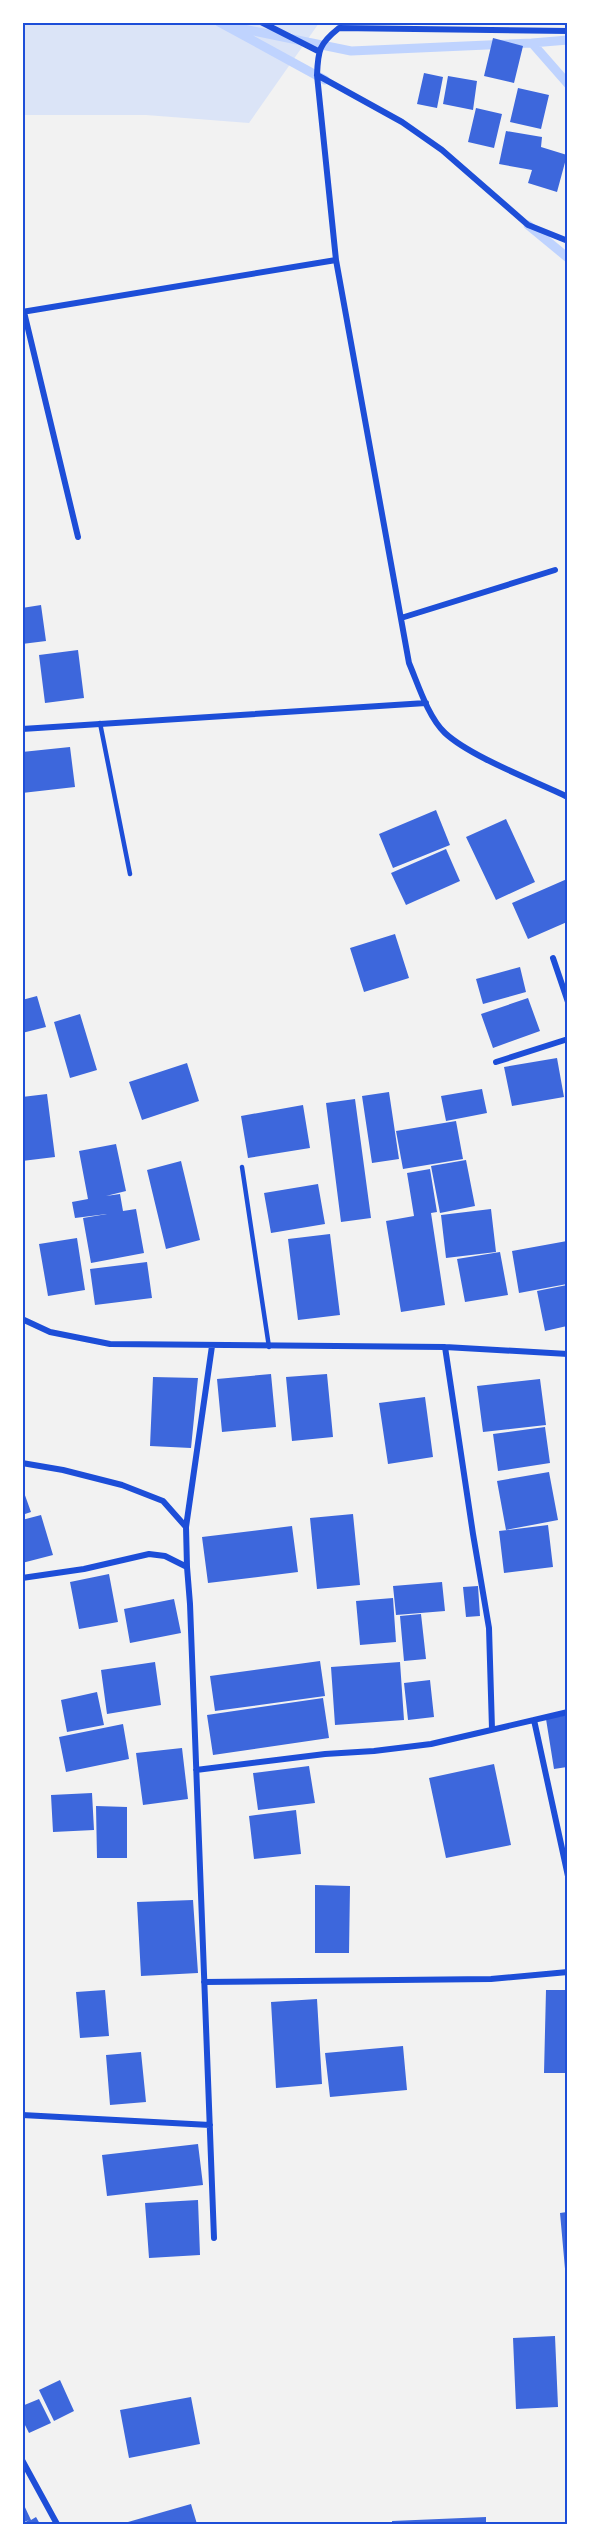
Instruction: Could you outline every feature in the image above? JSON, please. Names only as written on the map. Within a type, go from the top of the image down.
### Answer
[{"type":"street","points":[[261,22],[318,51]]},
{"type":"street","points":[[567,31],[339,28],[325,39],[318,51],[317,75],[336,260],[409,663],[426,703],[443,732],[466,748],[567,797]]},
{"type":"street","points":[[317,75],[402,122],[442,150],[528,225],[567,241]]},
{"type":"street","points":[[78,537],[23,312],[336,260]]},
{"type":"street","points":[[401,618],[555,570]]},
{"type":"street","points":[[22,729],[426,703]]},
{"type":"street","points":[[553,958],[567,1002]]},
{"type":"street","points":[[496,1062],[567,1039]]},
{"type":"street","points":[[22,1319],[50,1332],[110,1344],[445,1347],[567,1354]]},
{"type":"street","points":[[212,1346],[186,1527],[186,1567],[190,1604],[214,2238]]},
{"type":"street","points":[[445,1347],[472,1534],[489,1628],[492,1729]]},
{"type":"street","points":[[22,1463],[63,1470],[122,1485],[163,1501],[186,1527]]},
{"type":"street","points":[[22,1578],[84,1569],[150,1554],[165,1556],[186,1567]]},
{"type":"street","points":[[196,1770],[324,1754],[431,1744],[567,1712]]},
{"type":"street","points":[[534,1720],[567,1876]]},
{"type":"street","points":[[204,1982],[491,1979],[567,1972]]},
{"type":"street","points":[[22,2115],[210,2125]]},
{"type":"street","points":[[22,2460],[57,2524]]},
{"type":"lane","points":[[100,723],[130,874]]},
{"type":"lane","points":[[242,1167],[269,1347]]},
{"type":"shaded area","points":[[22,23],[319,23],[249,123],[146,115],[23,115]]},
{"type":"building","points":[[493,38],[523,46],[514,83],[484,76]]},
{"type":"building","points":[[424,73],[443,77],[437,108],[417,104]]},
{"type":"building","points":[[448,76],[477,81],[473,110],[443,104]]},
{"type":"building","points":[[518,88],[549,95],[541,129],[510,122]]},
{"type":"building","points":[[476,108],[502,114],[494,148],[468,142]]},
{"type":"building","points":[[506,131],[542,137],[541,147],[567,155],[557,192],[528,183],[532,170],[499,164]]},
{"type":"building","points":[[41,605],[46,641],[22,644],[22,608]]},
{"type":"building","points":[[78,650],[84,698],[45,703],[39,655]]},
{"type":"building","points":[[70,747],[75,787],[22,793],[22,752]]},
{"type":"building","points":[[436,810],[450,845],[393,868],[379,834]]},
{"type":"building","points":[[506,819],[535,882],[496,900],[466,837]]},
{"type":"building","points":[[446,849],[460,881],[406,905],[391,873]]},
{"type":"building","points":[[567,879],[567,922],[528,939],[512,903]]},
{"type":"building","points":[[395,934],[409,978],[364,992],[350,948]]},
{"type":"building","points":[[520,967],[526,992],[483,1004],[476,979]]},
{"type":"building","points":[[37,996],[46,1027],[22,1033],[22,1000]]},
{"type":"building","points":[[528,998],[540,1031],[493,1048],[481,1014]]},
{"type":"building","points":[[80,1014],[97,1070],[70,1078],[54,1022]]},
{"type":"building","points":[[557,1058],[564,1097],[512,1106],[504,1067]]},
{"type":"building","points":[[187,1063],[199,1101],[142,1120],[129,1082]]},
{"type":"building","points":[[482,1089],[487,1113],[446,1121],[441,1096]]},
{"type":"building","points":[[389,1092],[399,1159],[372,1163],[362,1096]]},
{"type":"building","points":[[47,1094],[55,1157],[22,1161],[22,1097]]},
{"type":"building","points":[[355,1099],[371,1218],[341,1222],[326,1103]]},
{"type":"building","points":[[303,1105],[310,1148],[248,1158],[241,1116]]},
{"type":"building","points":[[456,1121],[463,1159],[403,1169],[396,1131]]},
{"type":"building","points":[[116,1144],[126,1191],[106,1196],[120,1194],[123,1211],[136,1209],[144,1253],[91,1263],[83,1218],[107,1214],[75,1218],[72,1202],[88,1199],[79,1151]]},
{"type":"building","points":[[466,1160],[475,1206],[440,1213],[431,1166]]},
{"type":"building","points":[[181,1161],[200,1240],[166,1249],[147,1170]]},
{"type":"building","points":[[430,1169],[437,1212],[431,1213],[445,1305],[401,1312],[386,1221],[414,1216],[407,1173]]},
{"type":"building","points":[[318,1184],[325,1224],[271,1233],[264,1193]]},
{"type":"building","points":[[491,1209],[496,1252],[446,1258],[441,1215]]},
{"type":"building","points":[[330,1234],[340,1315],[298,1320],[288,1239]]},
{"type":"building","points":[[77,1238],[85,1290],[48,1296],[39,1244]]},
{"type":"building","points":[[567,1241],[567,1284],[519,1293],[512,1251]]},
{"type":"building","points":[[500,1252],[508,1295],[465,1302],[457,1259]]},
{"type":"building","points":[[147,1262],[152,1298],[95,1305],[90,1269]]},
{"type":"building","points":[[567,1285],[567,1326],[545,1331],[537,1291]]},
{"type":"building","points":[[271,1374],[276,1427],[222,1432],[217,1379]]},
{"type":"building","points":[[327,1374],[333,1437],[292,1441],[286,1377]]},
{"type":"building","points":[[153,1377],[198,1378],[191,1448],[150,1446]]},
{"type":"building","points":[[540,1379],[546,1425],[483,1432],[477,1386]]},
{"type":"building","points":[[425,1397],[433,1457],[388,1464],[379,1403]]},
{"type":"building","points":[[545,1427],[550,1463],[498,1471],[493,1434]]},
{"type":"building","points":[[549,1472],[558,1520],[506,1530],[497,1481]]},
{"type":"building","points":[[22,1487],[31,1512],[22,1515]]},
{"type":"building","points":[[353,1514],[360,1585],[317,1589],[310,1518]]},
{"type":"building","points":[[41,1515],[53,1555],[22,1563],[22,1520]]},
{"type":"building","points":[[548,1525],[553,1567],[504,1573],[499,1531]]},
{"type":"building","points":[[292,1526],[298,1572],[208,1583],[202,1537]]},
{"type":"building","points":[[109,1574],[118,1622],[79,1629],[70,1582]]},
{"type":"building","points":[[442,1582],[445,1611],[396,1615],[393,1586]]},
{"type":"building","points":[[478,1586],[480,1616],[466,1617],[463,1587]]},
{"type":"building","points":[[393,1598],[396,1642],[360,1645],[356,1601]]},
{"type":"building","points":[[174,1599],[181,1633],[130,1643],[124,1609]]},
{"type":"building","points":[[421,1614],[426,1659],[404,1661],[400,1616]]},
{"type":"building","points":[[320,1661],[325,1696],[215,1711],[210,1676]]},
{"type":"building","points":[[155,1662],[161,1705],[107,1714],[101,1670]]},
{"type":"building","points":[[400,1662],[404,1720],[335,1725],[331,1667]]},
{"type":"building","points":[[430,1680],[434,1717],[408,1720],[404,1683]]},
{"type":"building","points":[[97,1692],[104,1725],[67,1732],[61,1700]]},
{"type":"building","points":[[323,1698],[329,1738],[213,1755],[207,1715]]},
{"type":"building","points":[[567,1715],[567,1767],[554,1769],[546,1719]]},
{"type":"building","points":[[123,1724],[129,1759],[66,1772],[59,1737]]},
{"type":"building","points":[[182,1748],[188,1799],[143,1805],[136,1753]]},
{"type":"building","points":[[494,1764],[511,1845],[446,1858],[429,1778]]},
{"type":"building","points":[[309,1766],[315,1803],[258,1810],[253,1773]]},
{"type":"building","points":[[92,1793],[94,1830],[53,1832],[51,1795]]},
{"type":"building","points":[[96,1806],[127,1807],[127,1858],[97,1858]]},
{"type":"building","points":[[296,1810],[301,1854],[254,1859],[249,1816]]},
{"type":"building","points":[[315,1885],[350,1886],[349,1953],[315,1953]]},
{"type":"building","points":[[193,1900],[198,1973],[141,1976],[137,1902]]},
{"type":"building","points":[[105,1990],[109,2036],[80,2038],[76,1992]]},
{"type":"building","points":[[546,1990],[567,1990],[567,2073],[544,2073]]},
{"type":"building","points":[[317,1999],[322,2084],[276,2088],[271,2002]]},
{"type":"building","points":[[403,2046],[407,2090],[330,2097],[325,2053]]},
{"type":"building","points":[[141,2052],[146,2102],[110,2105],[106,2055]]},
{"type":"building","points":[[198,2144],[203,2185],[107,2196],[102,2155]]},
{"type":"building","points":[[198,2200],[200,2255],[149,2258],[145,2203]]},
{"type":"building","points":[[567,2212],[567,2280],[566,2280],[560,2213]]},
{"type":"building","points":[[555,2336],[558,2407],[516,2409],[513,2338]]},
{"type":"building","points":[[60,2380],[74,2411],[54,2421],[39,2390]]},
{"type":"building","points":[[191,2397],[200,2444],[129,2458],[120,2410]]},
{"type":"building","points":[[39,2399],[51,2423],[29,2433],[22,2419],[22,2406]]},
{"type":"building","points":[[22,2501],[31,2520],[36,2517],[40,2524],[22,2524],[29,2520],[22,2523]]},
{"type":"building","points":[[191,2504],[197,2524],[121,2524]]},
{"type":"building","points":[[486,2517],[486,2524],[392,2524],[392,2521]]},
{"type":"waterway","points":[[219,22],[325,80]]},
{"type":"waterway","points":[[234,27],[351,51],[532,43]]},
{"type":"waterway","points":[[568,40],[532,43],[568,84]]},
{"type":"waterway","points":[[528,225],[568,258]]}]
